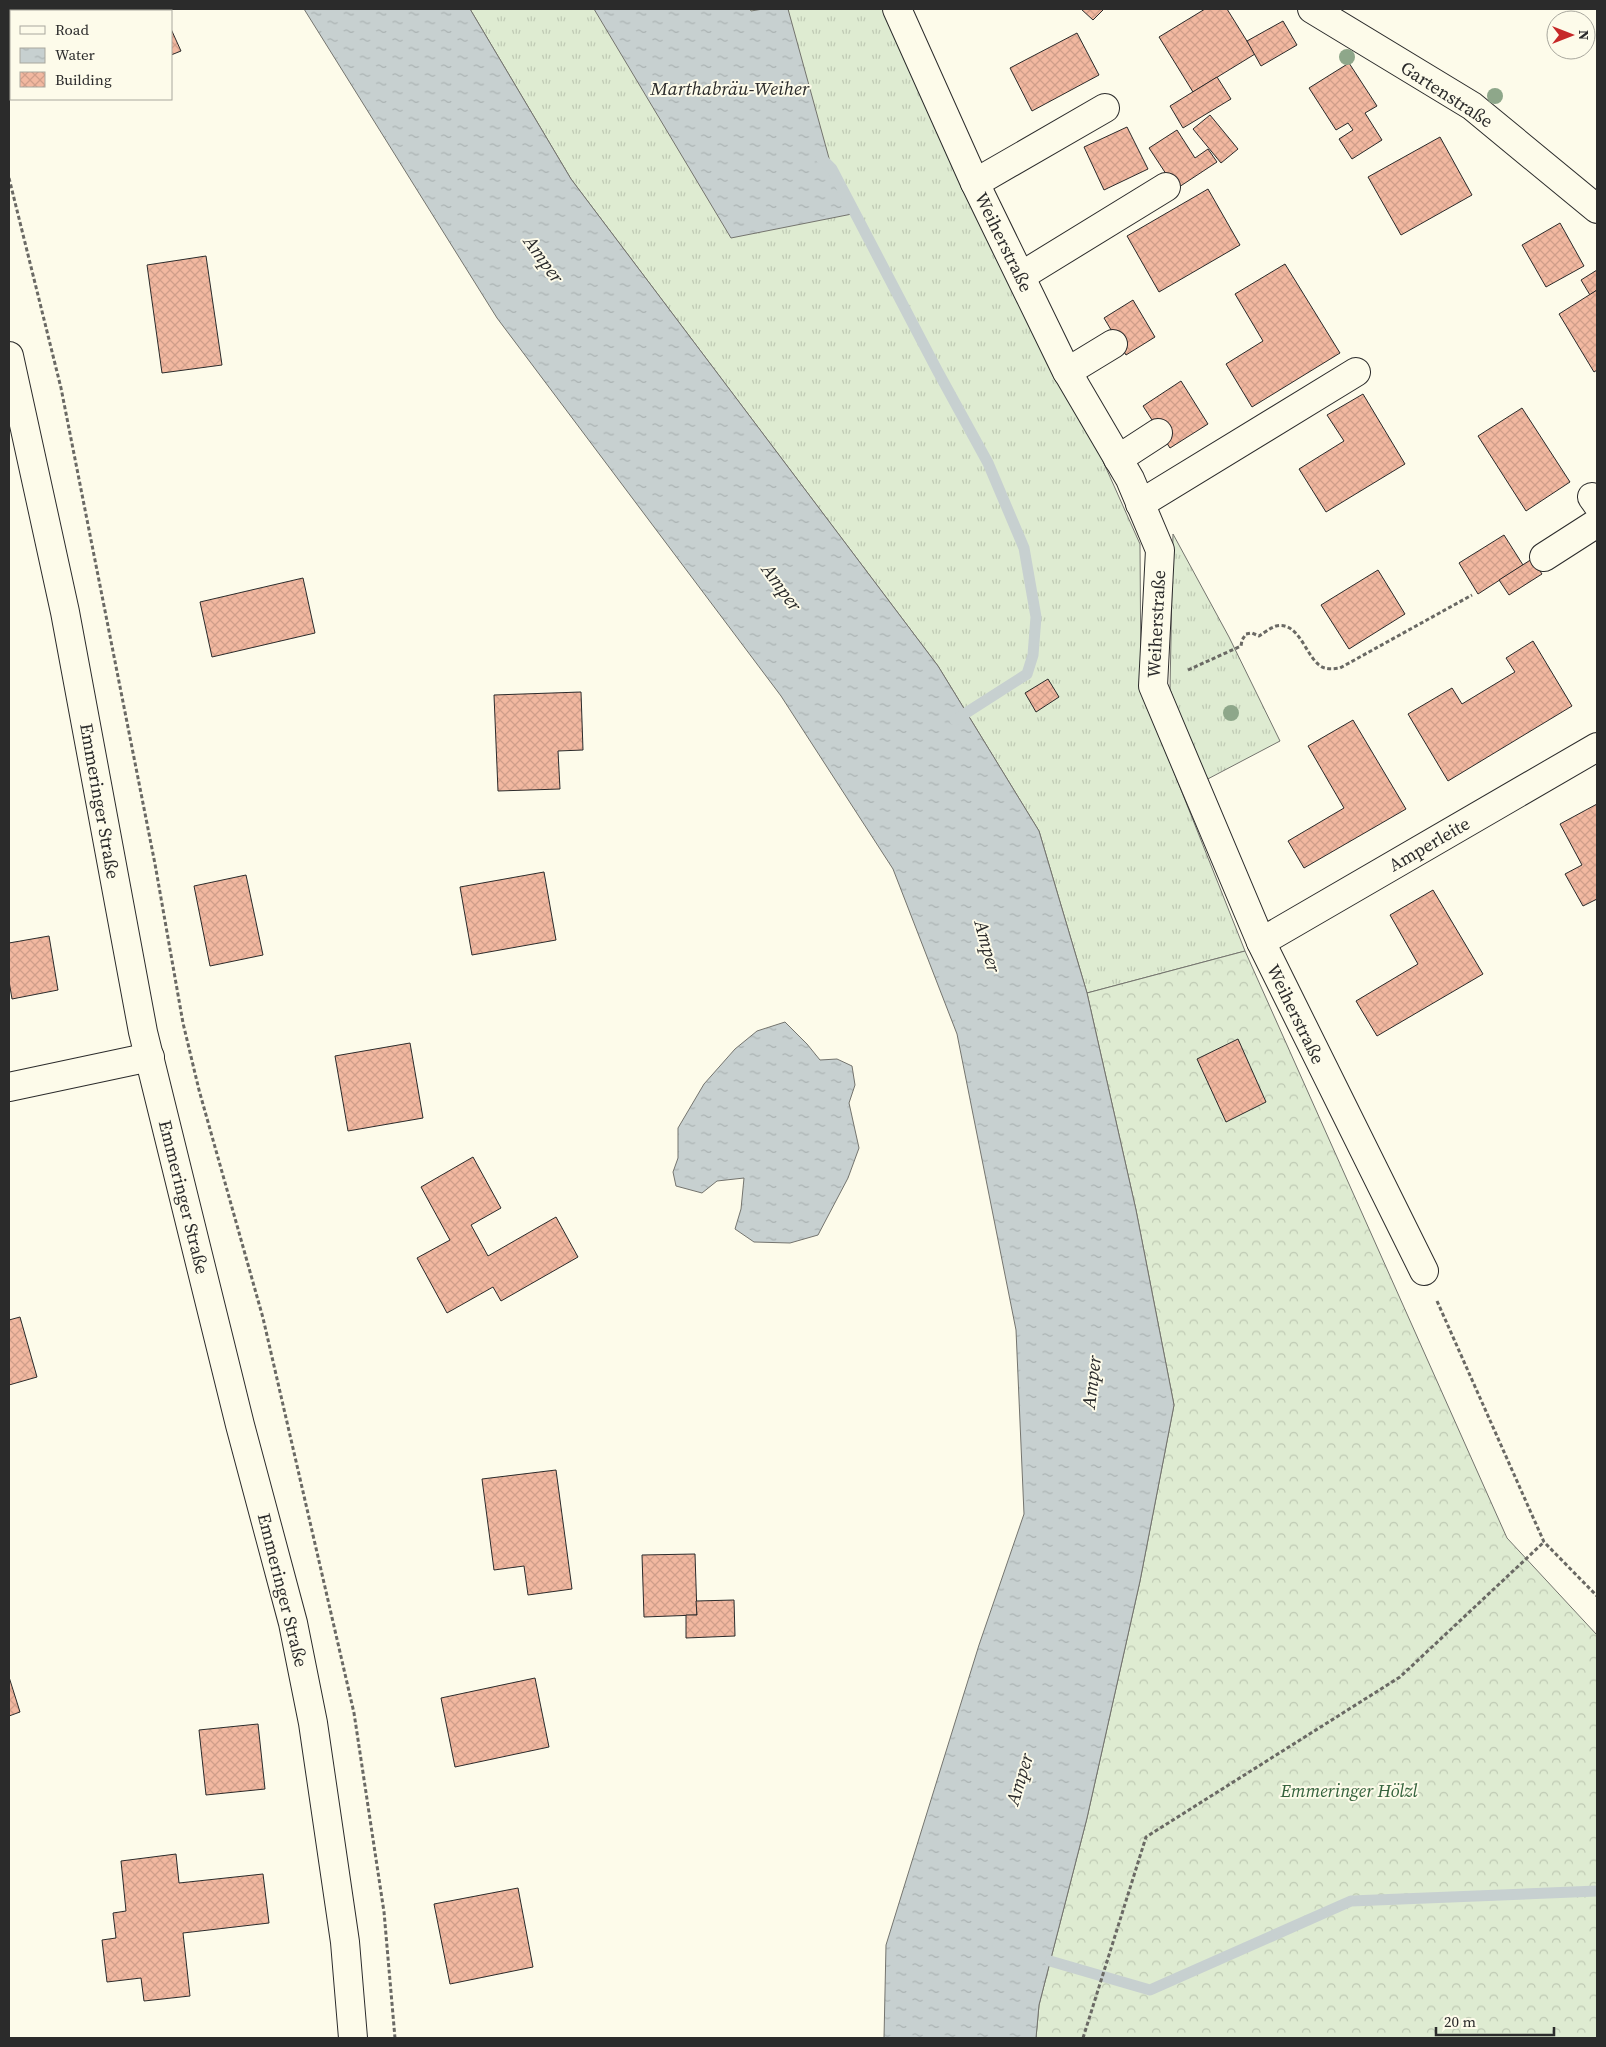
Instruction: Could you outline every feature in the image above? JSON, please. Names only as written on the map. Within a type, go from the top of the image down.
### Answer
[{"type":"street","name":"Weiherstraße","points":[[897,9],[975,183],[1022,276],[1067,372],[1130,479],[1160,550],[1153,686],[1261,942],[1424,1271]]},
{"type":"street","name":"Gartenstraße","points":[[1312,9],[1472,106],[1597,209]]},
{"type":"street","points":[[975,183],[1105,108]]},
{"type":"street","points":[[1022,276],[1166,187]]},
{"type":"street","points":[[1067,372],[1113,344]]},
{"type":"street","name":"Emmeringer Straße","points":[[9,356],[65,612],[142,1022],[240,1425],[293,1623],[313,1723],[344,1942],[353,2038]]},
{"type":"street","points":[[1140,504],[1356,372]]},
{"type":"street","points":[[1118,459],[1158,433]]},
{"type":"street","points":[[1544,557],[1595,508]]},
{"type":"street","name":"Amperleite","points":[[1261,942],[1597,747]]},
{"type":"street","points":[[9,1087],[150,1057]]},
{"type":"path","points":[[9,178],[61,388],[155,864],[183,1023],[199,1090],[263,1318],[354,1713],[384,1912],[395,2038]]},
{"type":"path","points":[[1153,686],[1241,646],[1246,634],[1252,633],[1259,636],[1276,626],[1287,626],[1294,631],[1317,664],[1327,669],[1340,668],[1472,595]]},
{"type":"path","points":[[1424,1271],[1544,1542],[1597,1596]]},
{"type":"path","points":[[1083,2038],[1146,1837],[1400,1676],[1544,1542]]},
{"type":"green space","points":[[470,9],[890,9],[1014,262],[1140,544],[1141,689],[1245,951],[1087,993],[1039,831],[938,666],[571,179]]},
{"type":"green space","points":[[1173,534],[1229,637],[1280,741],[1202,782],[1170,689]]},
{"type":"green space","name":"Emmeringer Hölzl","points":[[1245,951],[1507,1538],[1597,1635],[1597,2038],[1036,2038],[1039,2005],[1087,1818],[1140,1581],[1174,1405],[1136,1210],[1087,993]]},
{"type":"water","name":"Amper","points":[[304,9],[470,9],[571,179],[938,666],[1039,831],[1087,993],[1136,1210],[1174,1405],[1140,1581],[1087,1818],[1039,2005],[1036,2038],[884,2038],[886,1945],[979,1645],[1024,1514],[1016,1330],[957,1034],[893,869],[781,696],[497,318]]},
{"type":"water","name":"Marthabräu-Weiher","points":[[594,9],[750,9],[751,11],[788,9],[832,169],[852,214],[731,238]]},
{"type":"water","points":[[785,1022],[820,1060],[837,1059],[852,1066],[855,1085],[849,1103],[859,1148],[848,1178],[818,1235],[790,1243],[754,1242],[735,1229],[741,1209],[744,1178],[717,1181],[702,1193],[676,1186],[673,1172],[678,1158],[678,1128],[704,1084],[735,1049],[757,1031]]},
{"type":"building","points":[[162,9],[162,10],[96,10]]},
{"type":"building","points":[[1081,9],[1104,9],[1093,20]]},
{"type":"building","points":[[1205,9],[1227,9],[1255,54],[1193,92],[1159,37]]},
{"type":"building","points":[[1283,21],[1297,45],[1261,66],[1247,41]]},
{"type":"building","points":[[172,31],[181,51],[172,55]]},
{"type":"building","points":[[1077,33],[1099,75],[1032,111],[1010,68]]},
{"type":"building","points":[[1349,63],[1377,106],[1365,113],[1382,140],[1352,159],[1339,139],[1353,130],[1348,123],[1336,130],[1309,88]]},
{"type":"building","points":[[1217,77],[1231,99],[1183,128],[1170,106]]},
{"type":"building","points":[[1210,115],[1238,149],[1221,163],[1193,129]]},
{"type":"building","points":[[1127,127],[1148,169],[1104,190],[1084,147]]},
{"type":"building","points":[[1177,130],[1195,158],[1208,149],[1217,162],[1176,189],[1149,148]]},
{"type":"building","points":[[1440,137],[1472,195],[1401,235],[1368,177]]},
{"type":"building","points":[[1208,189],[1240,245],[1159,292],[1127,236]]},
{"type":"building","points":[[1560,223],[1584,266],[1546,287],[1522,245]]},
{"type":"building","points":[[206,256],[222,365],[162,373],[147,265]]},
{"type":"building","points":[[1285,264],[1340,353],[1252,407],[1226,364],[1263,341],[1235,294]]},
{"type":"building","points":[[1597,270],[1597,290],[1590,295],[1581,280]]},
{"type":"building","points":[[1597,290],[1597,370],[1594,372],[1559,314]]},
{"type":"building","points":[[1133,300],[1155,337],[1126,355],[1104,318]]},
{"type":"building","points":[[1181,381],[1208,424],[1170,448],[1143,406]]},
{"type":"building","points":[[1363,394],[1405,464],[1326,512],[1299,469],[1344,441],[1327,415]]},
{"type":"building","points":[[1522,408],[1570,482],[1526,511],[1478,436]]},
{"type":"building","points":[[1504,535],[1523,565],[1478,594],[1459,563]]},
{"type":"building","points":[[1532,559],[1542,574],[1509,595],[1499,580]]},
{"type":"building","points":[[1378,570],[1405,614],[1349,649],[1321,605]]},
{"type":"building","points":[[303,578],[315,633],[212,657],[200,602]]},
{"type":"building","points":[[1533,641],[1572,706],[1448,781],[1408,714],[1452,688],[1462,704],[1515,672],[1506,658]]},
{"type":"building","points":[[1048,679],[1059,697],[1036,712],[1025,693]]},
{"type":"building","points":[[581,692],[583,750],[558,751],[560,789],[498,791],[494,695]]},
{"type":"building","points":[[1353,720],[1406,809],[1304,868],[1288,841],[1344,808],[1308,746]]},
{"type":"building","points":[[1597,804],[1597,899],[1583,906],[1565,874],[1582,865],[1560,824]]},
{"type":"building","points":[[544,872],[556,940],[472,955],[460,887]]},
{"type":"building","points":[[246,875],[263,955],[210,966],[194,886]]},
{"type":"building","points":[[1433,890],[1483,974],[1377,1036],[1356,1001],[1418,964],[1390,915]]},
{"type":"building","points":[[49,936],[58,990],[12,999],[9,981],[9,943]]},
{"type":"building","points":[[1238,1039],[1266,1102],[1226,1122],[1197,1059]]},
{"type":"building","points":[[410,1043],[423,1118],[348,1131],[335,1056]]},
{"type":"building","points":[[473,1157],[501,1208],[471,1225],[488,1256],[556,1217],[578,1257],[501,1301],[493,1287],[447,1313],[417,1258],[450,1240],[421,1187]]},
{"type":"building","points":[[20,1317],[37,1377],[9,1385],[9,1320]]},
{"type":"building","points":[[556,1470],[572,1589],[528,1595],[524,1566],[494,1570],[482,1479]]},
{"type":"building","points":[[695,1554],[697,1615],[644,1617],[642,1555]]},
{"type":"building","points":[[734,1600],[735,1636],[686,1638],[686,1615],[697,1615],[696,1601]]},
{"type":"building","points":[[9,1677],[20,1712],[9,1716]]},
{"type":"building","points":[[535,1678],[549,1747],[455,1767],[441,1698]]},
{"type":"building","points":[[258,1724],[265,1789],[206,1795],[199,1730]]},
{"type":"building","points":[[176,1854],[179,1883],[263,1874],[269,1923],[183,1933],[190,1996],[144,2001],[141,1978],[107,1982],[102,1940],[116,1938],[113,1913],[126,1911],[121,1861]]},
{"type":"building","points":[[518,1888],[533,1967],[450,1984],[434,1904]]},
{"type":"waterway","points":[[821,158],[832,169],[988,463],[1024,548],[1036,617],[1033,655],[1027,674],[955,720]]},
{"type":"waterway","points":[[1050,1961],[1150,1990],[1351,1901],[1597,1891]]}]
